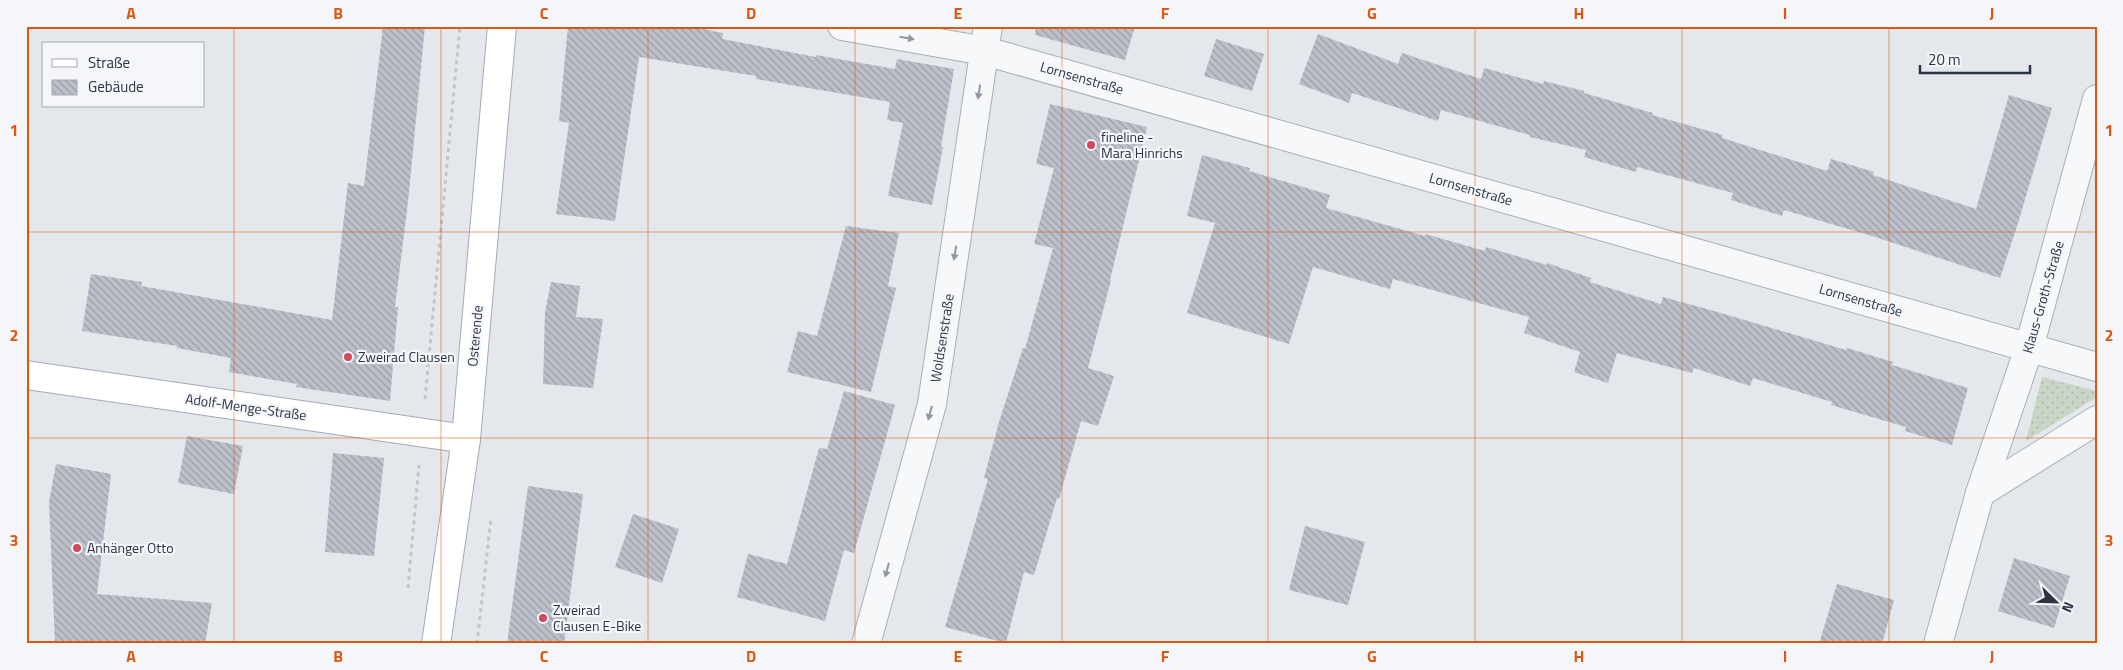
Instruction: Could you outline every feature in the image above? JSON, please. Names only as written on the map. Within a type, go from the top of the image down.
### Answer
[{"type":"main road","name":"Osterende","points":[[436,644],[466,439],[502,26]]},
{"type":"main road","name":"Adolf-Menge-Straße","points":[[26,375],[466,439]]},
{"type":"street","name":"Lornsenstraße","points":[[842,26],[987,39],[2097,367]]},
{"type":"street","name":"Woldsenstraße","points":[[866,644],[932,404],[987,39]]},
{"type":"street","name":"Klaus-Groth-Straße","points":[[1938,644],[1980,492],[2029,348],[2097,99]]},
{"type":"street","points":[[1980,492],[2097,420]]},
{"type":"path","points":[[408,596],[460,26]]},
{"type":"green space","points":[[2042,377],[2097,391],[2097,397],[2026,441]]},
{"type":"building","points":[[383,26],[425,26],[408,202],[395,307],[398,307],[390,401],[296,387],[297,384],[229,372],[231,358],[177,348],[177,346],[82,331],[91,274],[142,282],[141,286],[332,320],[348,183],[364,186]]},
{"type":"building","points":[[568,26],[688,26],[723,33],[722,39],[816,57],[816,55],[895,69],[897,59],[954,69],[941,147],[943,147],[932,205],[888,196],[903,123],[887,120],[890,102],[756,79],[756,76],[639,57],[615,221],[556,214],[569,123],[559,121]]},
{"type":"building","points":[[1036,26],[1135,26],[1125,60],[1035,35]]},
{"type":"building","points":[[1318,34],[1398,64],[1402,53],[1481,79],[1484,68],[1543,84],[1544,81],[1584,91],[1584,93],[1723,135],[1722,138],[1827,171],[1831,159],[1874,172],[1873,175],[1976,209],[2009,95],[2052,108],[2000,278],[1872,236],[1784,210],[1782,216],[1731,200],[1733,193],[1637,167],[1636,172],[1584,157],[1586,150],[1530,137],[1530,135],[1441,110],[1438,121],[1352,93],[1349,103],[1299,84]]},
{"type":"building","points":[[1216,39],[1264,54],[1252,91],[1204,76]]},
{"type":"building","points":[[1050,104],[1147,127],[1088,368],[1114,376],[1098,426],[1081,421],[1059,499],[1057,498],[1034,575],[1024,572],[1006,643],[945,627],[988,479],[984,478],[999,422],[1023,348],[1025,349],[1053,248],[1034,244],[1054,168],[1036,164]]},
{"type":"building","points":[[1202,155],[1250,168],[1249,171],[1330,195],[1326,208],[1485,251],[1486,247],[1547,265],[1547,263],[1591,278],[1590,282],[1661,304],[1663,297],[1846,350],[1847,348],[1893,362],[1892,365],[1968,388],[1952,445],[1905,431],[1906,427],[1831,405],[1832,402],[1753,378],[1750,386],[1694,368],[1692,373],[1617,353],[1608,383],[1574,372],[1580,352],[1524,333],[1529,317],[1393,279],[1390,289],[1313,267],[1289,344],[1187,313],[1215,223],[1187,216]]},
{"type":"building","points":[[846,226],[899,233],[888,286],[896,288],[871,392],[787,372],[798,331],[817,336]]},
{"type":"building","points":[[551,282],[580,286],[576,317],[603,319],[593,388],[543,384],[545,312]]},
{"type":"building","points":[[844,391],[895,405],[854,553],[844,550],[825,621],[737,597],[748,554],[787,564],[819,448],[827,449]]},
{"type":"building","points":[[187,436],[243,446],[234,494],[178,483]]},
{"type":"building","points":[[333,453],[384,458],[374,556],[325,552]]},
{"type":"building","name":"Anhänger Otto","points":[[56,464],[111,474],[97,594],[212,603],[205,644],[55,644],[49,502]]},
{"type":"building","points":[[528,486],[583,494],[564,644],[507,644]]},
{"type":"building","points":[[633,514],[679,529],[662,583],[615,567]]},
{"type":"building","points":[[1305,526],[1365,542],[1348,605],[1289,590]]},
{"type":"building","points":[[2014,558],[2070,576],[2054,628],[1998,611]]},
{"type":"building","points":[[1837,584],[1894,600],[1882,644],[1819,644]]},
{"type":"place","name":"fineline - Mara Hinrichs","points":[[1091,145]]},
{"type":"place","name":"Zweirad Clausen","points":[[348,357]]},
{"type":"place","name":"Anhänger Otto","points":[[77,548]]},
{"type":"place","name":"Zweirad Clausen E-Bike","points":[[543,618]]}]
